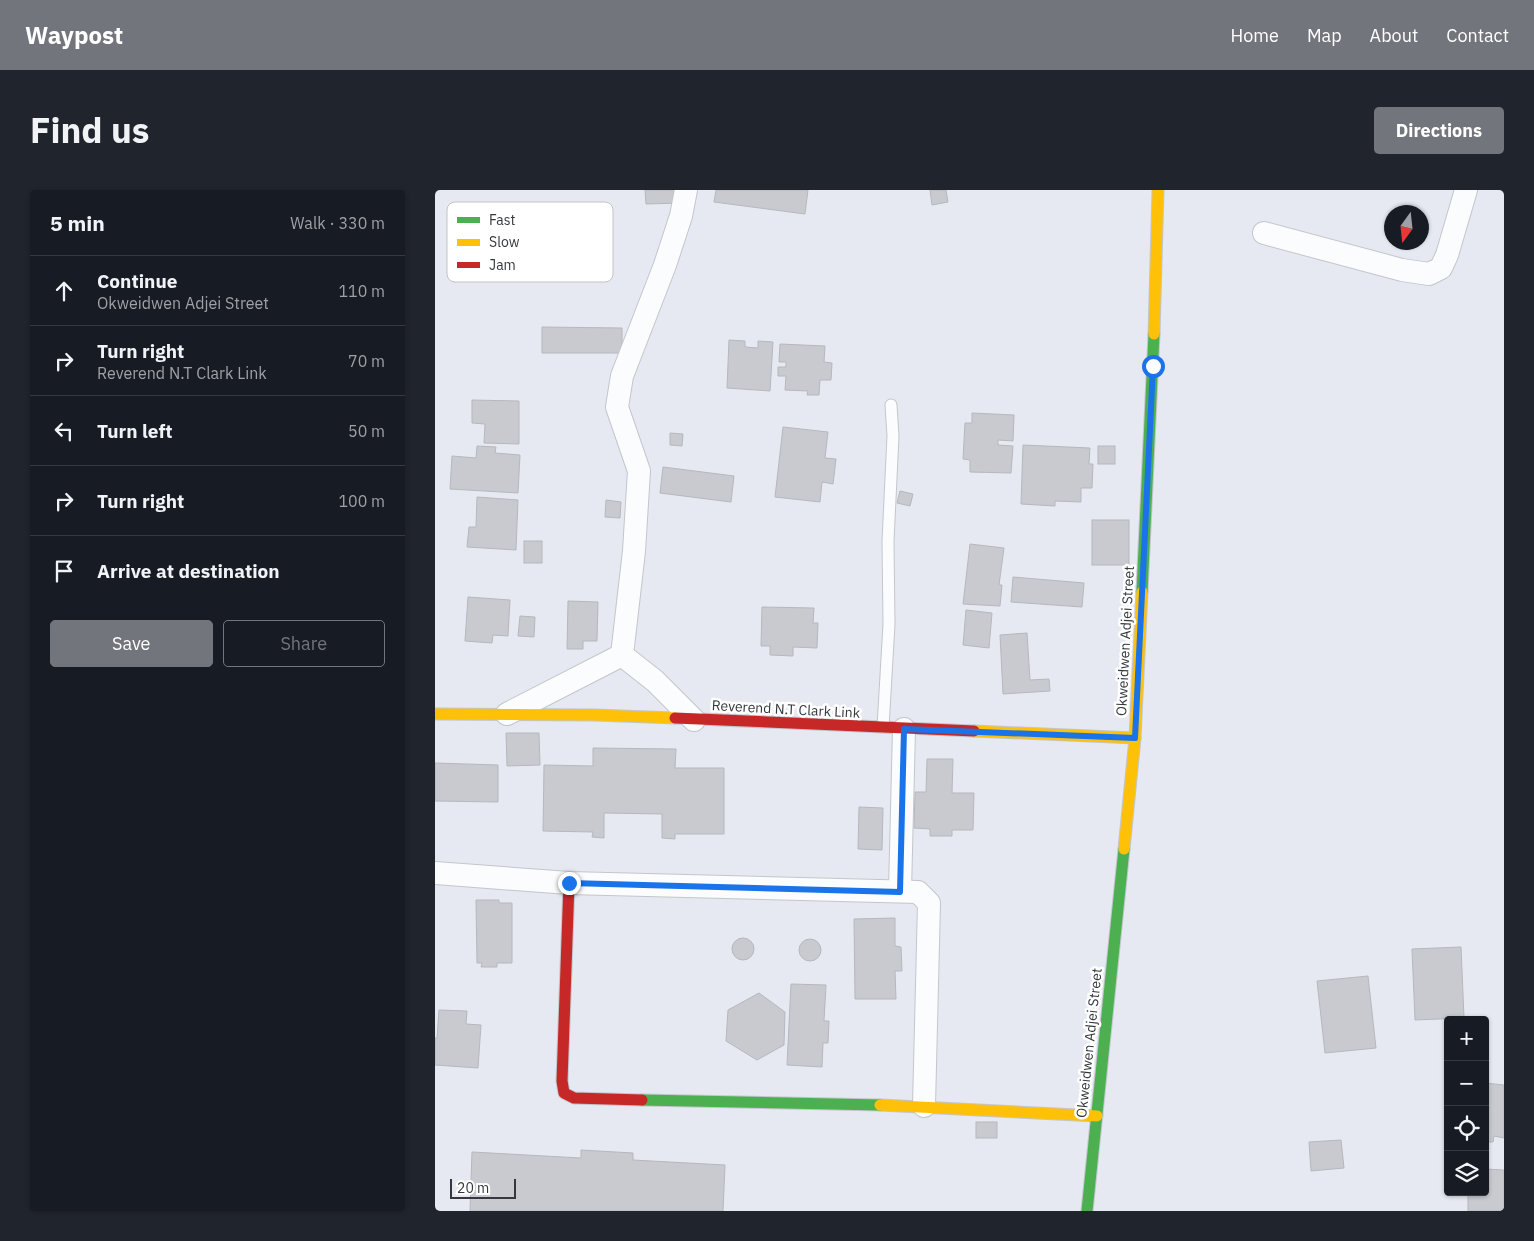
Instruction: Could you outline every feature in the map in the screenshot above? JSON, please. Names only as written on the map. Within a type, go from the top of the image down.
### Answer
[{"type":"street","points":[[622,655],[634,551],[639,471],[617,407],[622,376],[665,265],[681,216],[686,190]]},
{"type":"street","name":"Okweidwen Adjei Street","points":[[1087,1211],[1135,738],[1153,366],[1158,190]]},
{"type":"street","points":[[1264,233],[1402,270],[1429,274],[1441,268],[1447,255],[1466,190]]},
{"type":"street","points":[[504,716],[622,655]]},
{"type":"street","points":[[622,655],[655,681],[694,720]]},
{"type":"street","name":"Reverend N.T Clark Link","points":[[435,714],[504,716],[595,715],[1135,738]]},
{"type":"street","points":[[893,729],[900,892]]},
{"type":"street","points":[[435,873],[569,883],[918,892],[929,903],[924,1106]]},
{"type":"street","points":[[569,883],[562,1082],[564,1093],[574,1098],[924,1106],[1097,1116]]},
{"type":"lane","points":[[891,405],[893,436],[888,541],[893,729]]},
{"type":"building","points":[[645,190],[681,190],[682,203],[646,204]]},
{"type":"building","points":[[716,190],[808,190],[805,214],[714,202]]},
{"type":"building","points":[[930,190],[946,190],[948,202],[932,205]]},
{"type":"building","points":[[542,327],[622,328],[622,353],[542,353]]},
{"type":"building","points":[[729,340],[745,341],[745,347],[758,348],[758,341],[773,342],[770,391],[727,388]]},
{"type":"building","points":[[780,344],[825,346],[824,362],[832,363],[831,380],[820,380],[819,395],[807,395],[808,391],[785,390],[786,376],[778,376],[778,367],[786,367],[786,362],[779,362]]},
{"type":"building","points":[[472,400],[519,401],[519,444],[484,443],[485,424],[472,423]]},
{"type":"building","points":[[972,413],[1014,415],[1013,441],[998,440],[998,445],[1013,446],[1011,473],[970,472],[970,460],[963,459],[965,423],[972,423]]},
{"type":"building","points":[[783,427],[828,432],[825,458],[836,459],[833,484],[822,482],[820,502],[775,497]]},
{"type":"building","points":[[670,433],[683,434],[682,446],[670,445]]},
{"type":"building","points":[[1023,445],[1090,448],[1089,464],[1093,464],[1092,488],[1081,488],[1081,502],[1055,501],[1055,506],[1021,504]]},
{"type":"building","points":[[477,446],[496,447],[495,453],[520,455],[518,493],[450,489],[452,456],[476,458]]},
{"type":"building","points":[[1098,446],[1115,446],[1115,464],[1098,464]]},
{"type":"building","points":[[663,467],[734,476],[731,502],[660,493]]},
{"type":"building","points":[[900,491],[913,494],[910,506],[897,503]]},
{"type":"building","points":[[477,497],[518,500],[516,550],[467,547],[469,527],[476,527]]},
{"type":"building","points":[[606,500],[621,502],[620,518],[605,517]]},
{"type":"building","points":[[1092,520],[1129,520],[1129,565],[1092,565]]},
{"type":"building","points":[[524,541],[542,541],[542,563],[524,563]]},
{"type":"building","points":[[970,544],[1004,548],[999,585],[1002,585],[1000,606],[963,604]]},
{"type":"building","points":[[1013,577],[1084,583],[1082,607],[1011,602]]},
{"type":"building","points":[[468,597],[510,600],[508,636],[493,635],[492,643],[465,641]]},
{"type":"building","points":[[568,601],[598,602],[597,641],[583,641],[583,649],[567,649]]},
{"type":"building","points":[[762,607],[814,608],[813,623],[818,623],[817,648],[793,647],[793,656],[770,655],[770,646],[761,646]]},
{"type":"building","points":[[966,610],[992,613],[989,648],[963,645]]},
{"type":"building","points":[[520,616],[535,617],[534,637],[518,636]]},
{"type":"building","points":[[1027,633],[1030,680],[1049,679],[1050,691],[1003,694],[1000,635]]},
{"type":"building","points":[[506,733],[539,733],[540,765],[507,766]]},
{"type":"building","points":[[593,748],[676,749],[675,768],[724,768],[724,834],[675,834],[675,839],[662,838],[662,814],[604,813],[604,838],[592,837],[593,832],[543,831],[544,765],[593,766]]},
{"type":"building","points":[[927,759],[953,759],[952,793],[974,793],[973,830],[952,830],[952,836],[930,836],[930,829],[914,828],[915,792],[926,792]]},
{"type":"building","points":[[435,763],[498,765],[498,802],[435,801]]},
{"type":"building","points":[[859,807],[883,808],[882,850],[858,849]]},
{"type":"building","points":[[476,900],[499,900],[499,903],[512,903],[512,963],[497,963],[497,967],[481,967],[482,963],[477,963]]},
{"type":"building","points":[[895,918],[895,946],[901,947],[902,971],[895,971],[896,999],[855,999],[854,919]]},
{"type":"building","points":[[743,938],[753,945],[754,949],[747,959],[743,960],[733,953],[732,949],[739,939]]},
{"type":"building","points":[[810,939],[818,942],[821,950],[818,958],[810,961],[802,958],[799,950],[802,942]]},
{"type":"building","points":[[1461,947],[1464,1016],[1444,1016],[1444,1019],[1415,1020],[1412,949]]},
{"type":"building","points":[[1368,976],[1376,1048],[1325,1053],[1317,981]]},
{"type":"building","points":[[791,984],[826,985],[824,1021],[829,1021],[828,1043],[823,1043],[822,1067],[787,1065]]},
{"type":"building","points":[[759,993],[785,1012],[784,1045],[757,1060],[726,1041],[728,1010]]},
{"type":"building","points":[[439,1010],[467,1011],[466,1024],[481,1025],[478,1068],[435,1065],[435,1038],[437,1038]]},
{"type":"building","points":[[1489,1083],[1504,1085],[1504,1138],[1494,1136],[1493,1142],[1489,1142]]},
{"type":"building","points":[[976,1122],[997,1122],[997,1138],[976,1138]]},
{"type":"building","points":[[1341,1140],[1344,1168],[1311,1171],[1309,1142]]},
{"type":"building","points":[[581,1150],[633,1153],[633,1160],[725,1165],[723,1211],[470,1211],[472,1152],[581,1158]]},
{"type":"building","points":[[1489,1169],[1504,1170],[1504,1211],[1468,1211],[1468,1196],[1489,1196]]},
{"type":"traffic: fast","points":[[1142,592],[1154,334]]},
{"type":"traffic: fast","points":[[1087,1211],[1124,849]]},
{"type":"traffic: fast","points":[[642,1100],[880,1105]]},
{"type":"traffic: slow","points":[[1154,334],[1158,190]]},
{"type":"traffic: slow","points":[[1124,849],[1135,738],[1142,592]]},
{"type":"traffic: slow","points":[[435,714],[595,715],[675,718]]},
{"type":"traffic: slow","points":[[974,731],[1135,738]]},
{"type":"traffic: slow","points":[[880,1105],[1097,1116]]},
{"type":"traffic: jam","points":[[675,718],[974,731]]},
{"type":"traffic: jam","points":[[569,883],[562,1081],[564,1093],[574,1098],[642,1100]]},
{"type":"route","points":[[569,883],[900,892],[904,729],[1135,738],[1153,366]]}]
